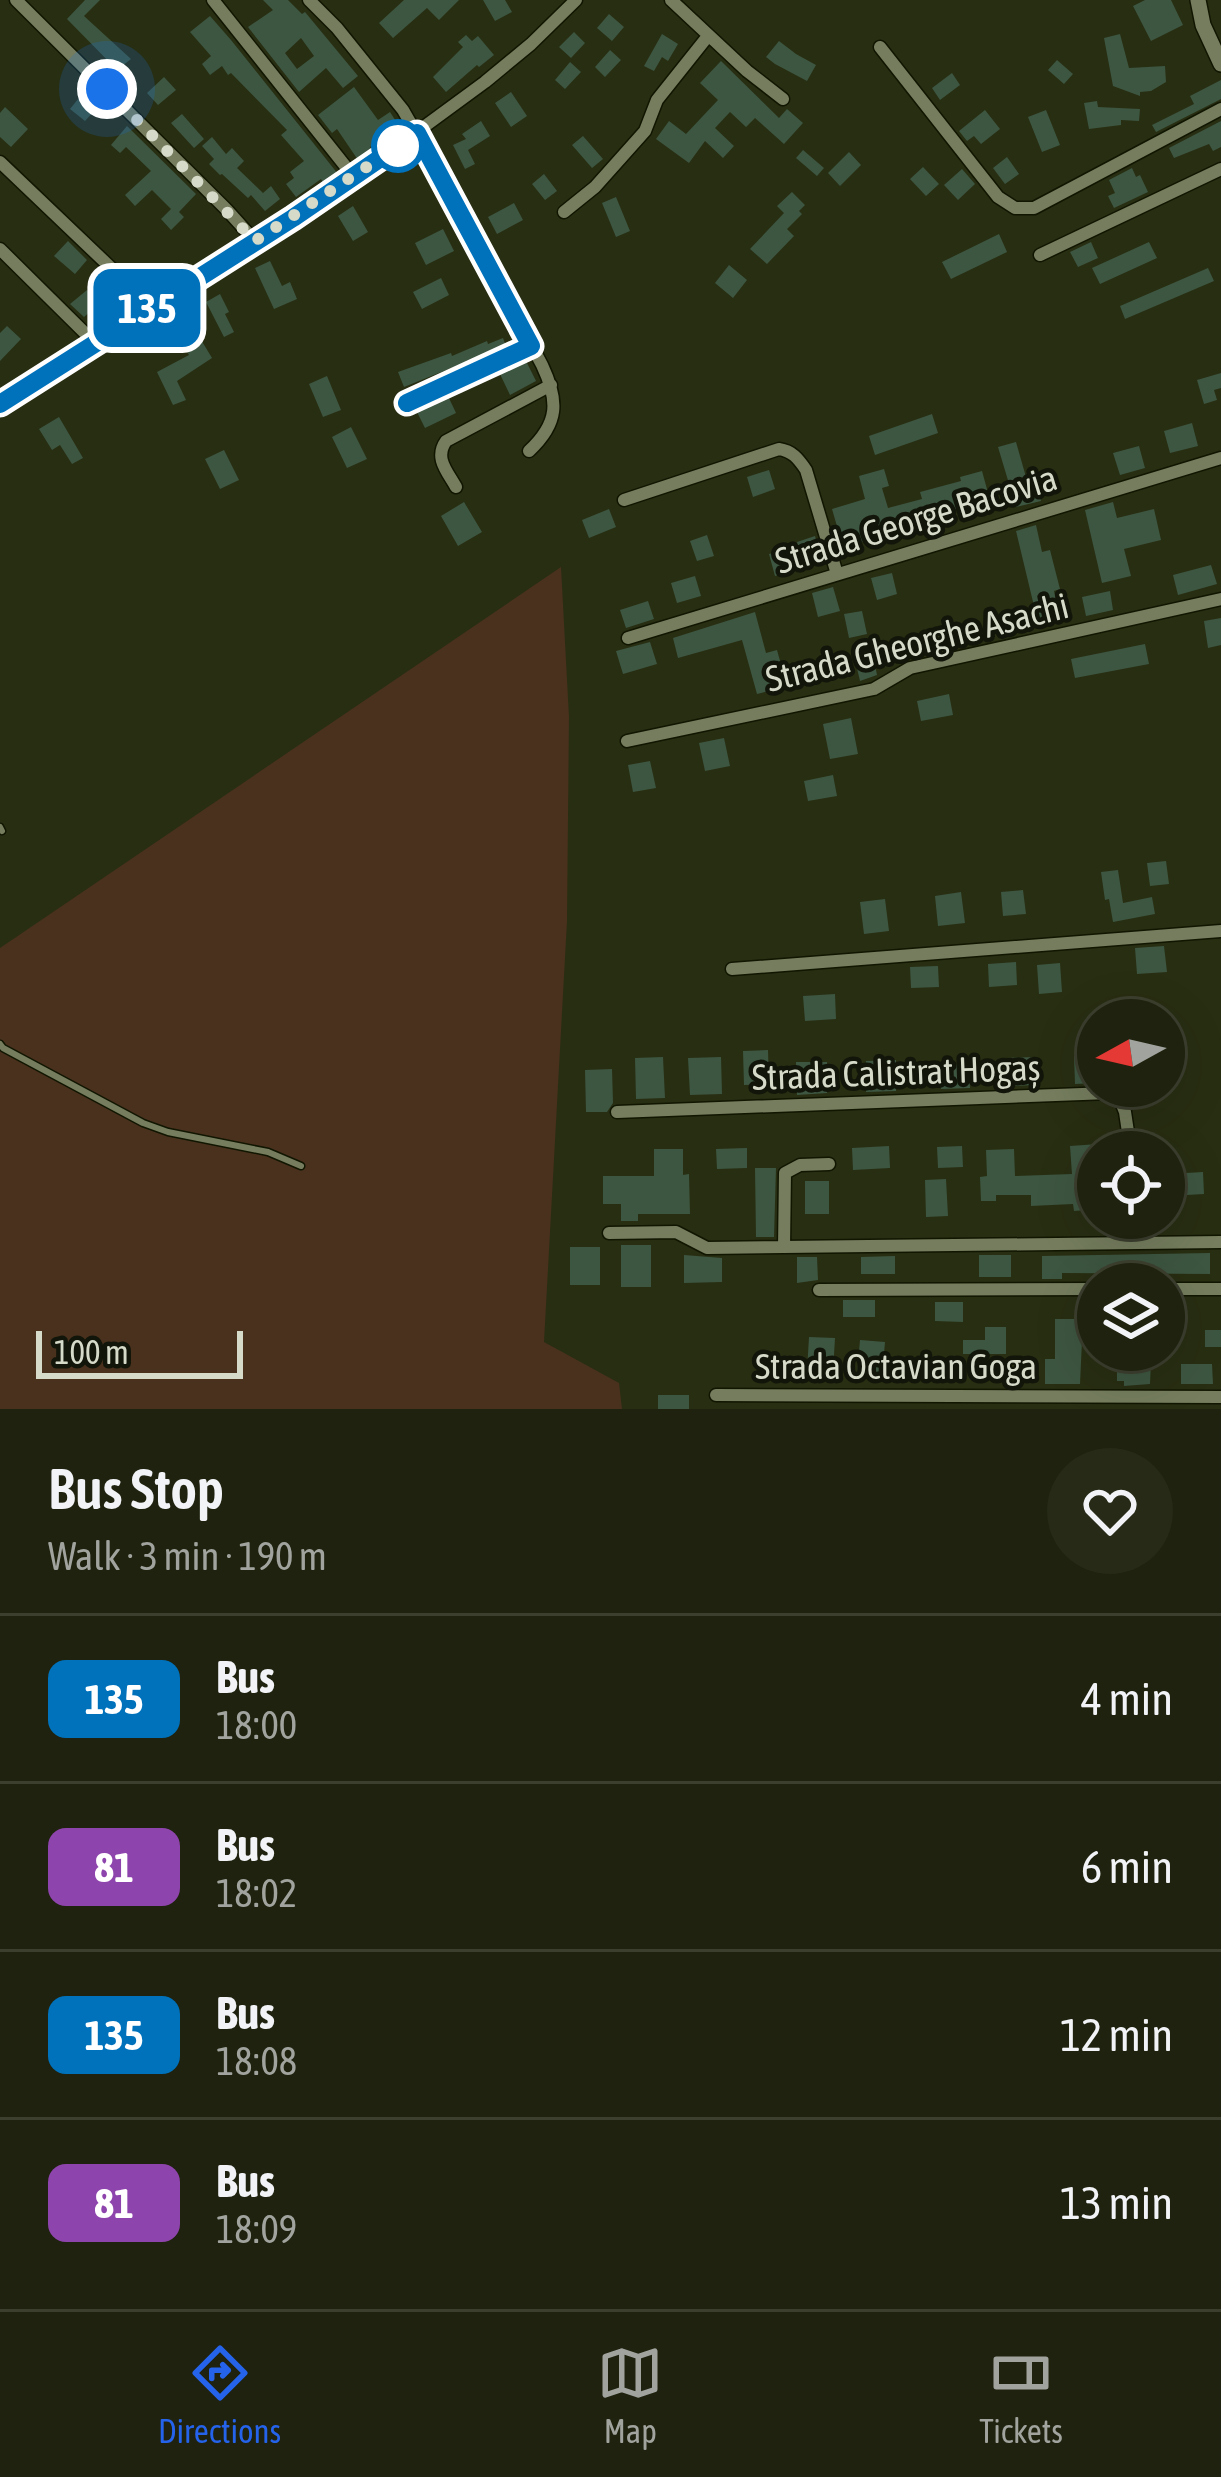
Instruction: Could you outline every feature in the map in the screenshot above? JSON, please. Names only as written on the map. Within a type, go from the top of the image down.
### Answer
[{"type":"street","points":[[16,0],[255,241]]},
{"type":"street","points":[[213,0],[354,177]]},
{"type":"street","points":[[309,0],[403,110],[551,386],[552,423],[529,451]]},
{"type":"street","points":[[0,404],[417,133],[516,57],[576,0]]},
{"type":"street","points":[[671,0],[783,99]]},
{"type":"street","points":[[1198,0],[1203,25],[1221,64]]},
{"type":"street","points":[[564,212],[595,187],[645,131],[657,100],[708,36]]},
{"type":"street","points":[[880,47],[998,196],[1015,208],[1034,208],[1221,109]]},
{"type":"street","points":[[0,162],[151,306]]},
{"type":"street","points":[[1040,255],[1221,169]]},
{"type":"street","points":[[0,249],[95,343]]},
{"type":"street","points":[[407,403],[531,346]]},
{"type":"street","points":[[456,488],[439,458],[446,441],[551,386]]},
{"type":"street","points":[[624,500],[788,450],[806,470],[837,574]]},
{"type":"street","name":"Strada George Bacovia","points":[[628,638],[1221,458]]},
{"type":"street","name":"Strada Gheorghe Asachi","points":[[627,742],[874,688],[910,668],[1221,598]]},
{"type":"street","points":[[732,969],[1221,931]]},
{"type":"street","name":"Strada Calistrat Hogaș","points":[[617,1112],[1109,1093],[1119,1096],[1128,1131]]},
{"type":"street","points":[[784,1247],[785,1173],[800,1165],[829,1164]]},
{"type":"street","points":[[608,1233],[676,1232],[707,1248],[1221,1242]]},
{"type":"street","points":[[819,1290],[1077,1289]]},
{"type":"street","points":[[1185,1289],[1221,1289]]},
{"type":"street","name":"Strada Octavian Goga","points":[[716,1395],[1221,1397]]},
{"type":"lane","points":[[0,1044],[143,1123],[268,1152],[301,1166]]},
{"type":"shaded area","points":[[561,567],[569,717],[567,921],[544,1342],[619,1383],[622,1409],[0,1409],[0,948]]},
{"type":"building","points":[[85,0],[100,0],[84,16],[131,59],[117,70],[67,19]]},
{"type":"building","points":[[263,0],[288,0],[305,12],[358,76],[343,88],[326,68],[299,92],[248,27],[273,10]],"holes":[[[301,38],[314,56],[297,69],[285,53]]]},
{"type":"building","points":[[404,0],[459,0],[439,20],[427,8],[393,38],[379,23]]},
{"type":"building","points":[[483,0],[505,0],[512,12],[495,21]]},
{"type":"building","points":[[1145,0],[1171,0],[1183,25],[1151,41],[1133,6]]},
{"type":"building","points":[[609,14],[624,27],[612,41],[597,28]]},
{"type":"building","points":[[210,16],[338,174],[324,184],[321,179],[296,197],[286,184],[294,178],[290,172],[304,161],[281,135],[287,130],[222,66],[210,75],[202,64],[211,56],[190,32]]},
{"type":"building","points":[[574,32],[585,43],[571,58],[559,47]]},
{"type":"building","points":[[662,34],[678,44],[668,61],[662,57],[654,71],[644,66]]},
{"type":"building","points":[[1120,34],[1129,68],[1165,66],[1166,82],[1140,96],[1113,86],[1104,38]]},
{"type":"building","points":[[466,35],[472,41],[478,36],[494,55],[446,92],[433,77],[463,47],[458,42]]},
{"type":"building","points":[[779,41],[816,65],[807,81],[766,57]]},
{"type":"building","points":[[610,50],[621,60],[605,77],[595,67]]},
{"type":"building","points":[[1057,60],[1073,74],[1064,84],[1048,70]]},
{"type":"building","points":[[721,61],[779,118],[787,109],[803,123],[784,144],[755,118],[746,127],[730,112],[715,128],[734,146],[723,158],[705,141],[689,163],[656,139],[669,121],[686,134],[718,100],[700,83]]},
{"type":"building","points":[[570,62],[581,72],[565,89],[555,80]]},
{"type":"building","points":[[952,73],[960,85],[940,100],[932,88]]},
{"type":"building","points":[[164,77],[176,90],[158,105],[147,93]]},
{"type":"building","points":[[1221,80],[1221,99],[1156,132],[1152,125],[1194,104],[1190,96]]},
{"type":"building","points":[[354,87],[378,120],[390,112],[399,126],[358,160],[337,129],[332,133],[318,115]]},
{"type":"building","points":[[92,90],[106,104],[85,121],[70,109],[83,93]]},
{"type":"building","points":[[511,92],[527,116],[511,127],[495,103]]},
{"type":"building","points":[[1097,101],[1098,107],[1140,109],[1139,121],[1121,120],[1121,125],[1089,129],[1084,103]]},
{"type":"building","points":[[5,107],[28,129],[11,147],[0,137],[0,113]]},
{"type":"building","points":[[985,110],[1000,129],[981,144],[974,136],[967,141],[959,131]]},
{"type":"building","points":[[1046,110],[1060,145],[1042,152],[1028,117]]},
{"type":"building","points":[[182,114],[204,139],[194,148],[171,123]]},
{"type":"building","points":[[481,121],[490,136],[468,150],[475,164],[465,169],[453,145],[466,139],[462,134]]},
{"type":"building","points":[[1221,121],[1221,147],[1213,151],[1209,144],[1174,158],[1169,148]]},
{"type":"building","points":[[127,126],[196,194],[179,212],[184,217],[171,230],[161,219],[171,209],[152,190],[135,206],[125,195],[151,171],[126,147],[120,153],[111,145]]},
{"type":"building","points":[[583,136],[603,159],[592,168],[572,145]]},
{"type":"building","points":[[212,137],[226,154],[232,148],[244,161],[237,168],[263,193],[271,186],[280,199],[265,211],[251,195],[248,198],[220,175],[202,146]]},
{"type":"building","points":[[803,150],[824,168],[817,176],[796,158]]},
{"type":"building","points":[[849,152],[861,165],[840,186],[828,173]]},
{"type":"building","points":[[1007,157],[1019,174],[1005,184],[993,168]]},
{"type":"building","points":[[923,167],[939,184],[926,196],[910,179]]},
{"type":"building","points":[[1132,168],[1148,192],[1114,208],[1108,196],[1115,193],[1109,180]]},
{"type":"building","points":[[962,169],[975,184],[958,200],[944,185]]},
{"type":"building","points":[[544,174],[557,191],[545,200],[532,184]]},
{"type":"building","points":[[792,192],[805,205],[799,211],[802,214],[787,229],[794,236],[767,264],[750,249],[784,213],[777,206]]},
{"type":"building","points":[[616,197],[630,231],[616,237],[602,203]]},
{"type":"building","points":[[514,203],[523,220],[497,234],[488,217]]},
{"type":"building","points":[[353,206],[368,232],[353,241],[338,216]]},
{"type":"building","points":[[443,229],[454,251],[426,265],[415,243]]},
{"type":"building","points":[[999,234],[1007,252],[951,279],[942,262]]},
{"type":"building","points":[[68,241],[87,260],[75,274],[54,256]]},
{"type":"building","points":[[1091,242],[1098,258],[1078,267],[1070,252]]},
{"type":"building","points":[[1149,242],[1157,258],[1100,284],[1092,268]]},
{"type":"building","points":[[270,261],[282,286],[290,282],[297,299],[274,309],[255,268]]},
{"type":"building","points":[[729,265],[747,280],[733,298],[715,283]]},
{"type":"building","points":[[1208,268],[1214,281],[1125,319],[1120,306]]},
{"type":"building","points":[[441,278],[449,295],[422,309],[413,292]]},
{"type":"building","points":[[87,290],[99,304],[84,317],[70,304]]},
{"type":"building","points":[[220,294],[234,332],[224,337],[206,302]]},
{"type":"building","points":[[7,326],[21,339],[0,361],[0,333]]},
{"type":"building","points":[[200,338],[212,358],[177,381],[186,400],[173,405],[157,372],[189,355],[185,348]]},
{"type":"building","points":[[503,338],[506,346],[404,387],[398,372]]},
{"type":"building","points":[[526,361],[536,381],[510,395],[499,372]]},
{"type":"building","points":[[1221,373],[1221,388],[1214,390],[1217,400],[1204,404],[1197,380]]},
{"type":"building","points":[[327,376],[341,410],[323,417],[309,384]]},
{"type":"building","points":[[448,396],[456,413],[425,428],[416,410]]},
{"type":"building","points":[[932,414],[938,433],[875,455],[869,436]]},
{"type":"building","points":[[59,417],[83,458],[72,464],[60,445],[52,450],[39,429]]},
{"type":"building","points":[[1192,423],[1198,446],[1170,453],[1164,431]]},
{"type":"building","points":[[351,427],[367,459],[347,468],[332,437]]},
{"type":"building","points":[[1016,442],[1028,484],[1036,482],[1041,501],[1016,507],[998,447]]},
{"type":"building","points":[[1139,446],[1145,468],[1120,475],[1113,453]]},
{"type":"building","points":[[224,450],[239,480],[220,489],[205,459]]},
{"type":"building","points":[[884,469],[889,486],[882,488],[888,508],[922,499],[920,492],[982,471],[990,500],[952,510],[954,517],[923,526],[901,531],[899,525],[863,535],[865,541],[843,547],[832,509],[865,499],[859,476]]},
{"type":"building","points":[[769,470],[775,489],[753,497],[747,477]]},
{"type":"building","points":[[464,502],[482,532],[458,546],[441,516]]},
{"type":"building","points":[[1113,502],[1117,518],[1154,509],[1161,540],[1124,549],[1131,576],[1102,583],[1085,510]]},
{"type":"building","points":[[609,509],[616,527],[589,538],[582,520]]},
{"type":"building","points":[[1036,525],[1042,552],[1050,550],[1060,589],[1054,591],[1060,620],[1032,625],[1028,607],[1034,606],[1016,531]]},
{"type":"building","points":[[707,535],[714,556],[697,561],[690,541]]},
{"type":"building","points":[[815,536],[822,561],[775,576],[769,554]]},
{"type":"building","points":[[1211,565],[1217,584],[1178,595],[1173,575]]},
{"type":"building","points":[[892,573],[897,594],[877,600],[871,578]]},
{"type":"building","points":[[695,576],[701,596],[677,603],[671,583]]},
{"type":"building","points":[[833,587],[840,611],[818,617],[812,593]]},
{"type":"building","points":[[1110,591],[1113,610],[1086,616],[1082,597]]},
{"type":"building","points":[[648,601],[654,619],[626,628],[620,610]]},
{"type":"building","points":[[862,611],[867,634],[849,638],[844,614]]},
{"type":"building","points":[[755,612],[766,653],[777,650],[787,686],[757,694],[742,640],[678,658],[673,638]]},
{"type":"building","points":[[1221,618],[1221,645],[1208,648],[1204,621]]},
{"type":"building","points":[[650,642],[657,664],[623,674],[616,651]]},
{"type":"building","points":[[1145,644],[1149,664],[1075,678],[1071,659]]},
{"type":"building","points":[[874,660],[877,675],[860,681],[856,664]]},
{"type":"building","points":[[949,694],[953,715],[921,721],[917,701]]},
{"type":"building","points":[[851,718],[858,754],[830,759],[823,724]]},
{"type":"building","points":[[724,738],[730,766],[705,771],[699,743]]},
{"type":"building","points":[[650,761],[656,788],[633,792],[628,765]]},
{"type":"building","points":[[833,775],[837,796],[808,801],[804,781]]},
{"type":"building","points":[[1166,861],[1169,884],[1150,886],[1147,863]]},
{"type":"building","points":[[1118,870],[1123,903],[1152,897],[1155,914],[1113,922],[1101,872]]},
{"type":"building","points":[[1023,890],[1026,914],[1003,916],[1001,892]]},
{"type":"building","points":[[961,892],[965,923],[938,926],[935,896]]},
{"type":"building","points":[[885,899],[889,931],[864,934],[860,902]]},
{"type":"building","points":[[1164,946],[1167,972],[1137,974],[1135,948]]},
{"type":"building","points":[[1016,962],[1017,985],[989,987],[988,964]]},
{"type":"building","points":[[1060,963],[1062,992],[1039,994],[1037,965]]},
{"type":"building","points":[[938,966],[939,987],[911,988],[910,967]]},
{"type":"building","points":[[835,994],[836,1019],[805,1021],[803,996]]},
{"type":"building","points":[[768,1050],[769,1084],[744,1085],[743,1051]]},
{"type":"building","points":[[663,1057],[665,1098],[636,1099],[635,1058]]},
{"type":"building","points":[[721,1057],[722,1094],[690,1095],[688,1058]]},
{"type":"building","points":[[1034,1057],[1036,1085],[1008,1086],[1006,1058]]},
{"type":"building","points":[[896,1060],[896,1091],[866,1092],[866,1061]]},
{"type":"building","points":[[796,1062],[827,1062],[827,1093],[797,1095]]},
{"type":"building","points":[[969,1064],[970,1088],[941,1089],[941,1065]]},
{"type":"building","points":[[612,1069],[613,1103],[607,1112],[586,1112],[585,1070]]},
{"type":"building","points":[[889,1146],[890,1168],[853,1170],[852,1148]]},
{"type":"building","points":[[962,1146],[963,1167],[938,1168],[937,1147]]},
{"type":"building","points":[[1070,1146],[1077,1146],[1077,1211],[1073,1204],[1031,1206],[1031,1195],[996,1195],[996,1201],[981,1201],[986,1150],[1014,1149],[1015,1176],[1072,1174]]},
{"type":"building","points":[[747,1148],[747,1168],[717,1169],[716,1149]]},
{"type":"building","points":[[654,1149],[683,1149],[690,1214],[638,1214],[638,1221],[621,1221],[621,1204],[603,1204],[603,1176],[654,1176]]},
{"type":"building","points":[[755,1168],[776,1168],[774,1237],[756,1237]]},
{"type":"building","points":[[1203,1172],[1204,1194],[1185,1195],[1185,1173]]},
{"type":"building","points":[[946,1179],[948,1216],[926,1217],[925,1180]]},
{"type":"building","points":[[805,1181],[829,1181],[829,1214],[805,1214]]},
{"type":"building","points":[[621,1245],[651,1245],[651,1287],[621,1287]]},
{"type":"building","points":[[570,1247],[600,1247],[600,1285],[570,1285]]},
{"type":"building","points":[[1210,1253],[1210,1274],[1185,1274],[1185,1263],[1077,1263],[1077,1273],[1042,1279],[1042,1256]]},
{"type":"building","points":[[684,1255],[722,1258],[722,1282],[684,1283]]},
{"type":"building","points":[[979,1255],[1011,1255],[1011,1277],[979,1277]]},
{"type":"building","points":[[895,1256],[895,1274],[861,1274],[861,1257]]},
{"type":"building","points":[[797,1257],[817,1257],[818,1280],[797,1283]]},
{"type":"building","points":[[843,1300],[875,1300],[875,1317],[843,1317]]},
{"type":"building","points":[[935,1302],[963,1302],[963,1322],[935,1321]]},
{"type":"building","points":[[1055,1319],[1077,1319],[1080,1384],[1045,1384],[1045,1359],[1055,1359]]},
{"type":"building","points":[[985,1327],[1006,1327],[1006,1354],[963,1354],[963,1340],[985,1340]]},
{"type":"building","points":[[1205,1330],[1221,1330],[1221,1347],[1205,1347]]},
{"type":"building","points":[[809,1337],[835,1338],[833,1372],[807,1371]]},
{"type":"building","points":[[860,1340],[885,1342],[882,1376],[857,1374]]},
{"type":"building","points":[[1185,1364],[1212,1364],[1213,1384],[1181,1384]]},
{"type":"building","points":[[1117,1371],[1151,1371],[1150,1384],[1124,1386],[1124,1381],[1117,1381]]},
{"type":"building","points":[[658,1395],[689,1395],[689,1409],[658,1409]]},
{"type":"bus line","name":"135","points":[[0,404],[293,218],[417,133],[531,346],[407,403]]},
{"type":"route","points":[[107,89],[255,241],[398,146]]}]
